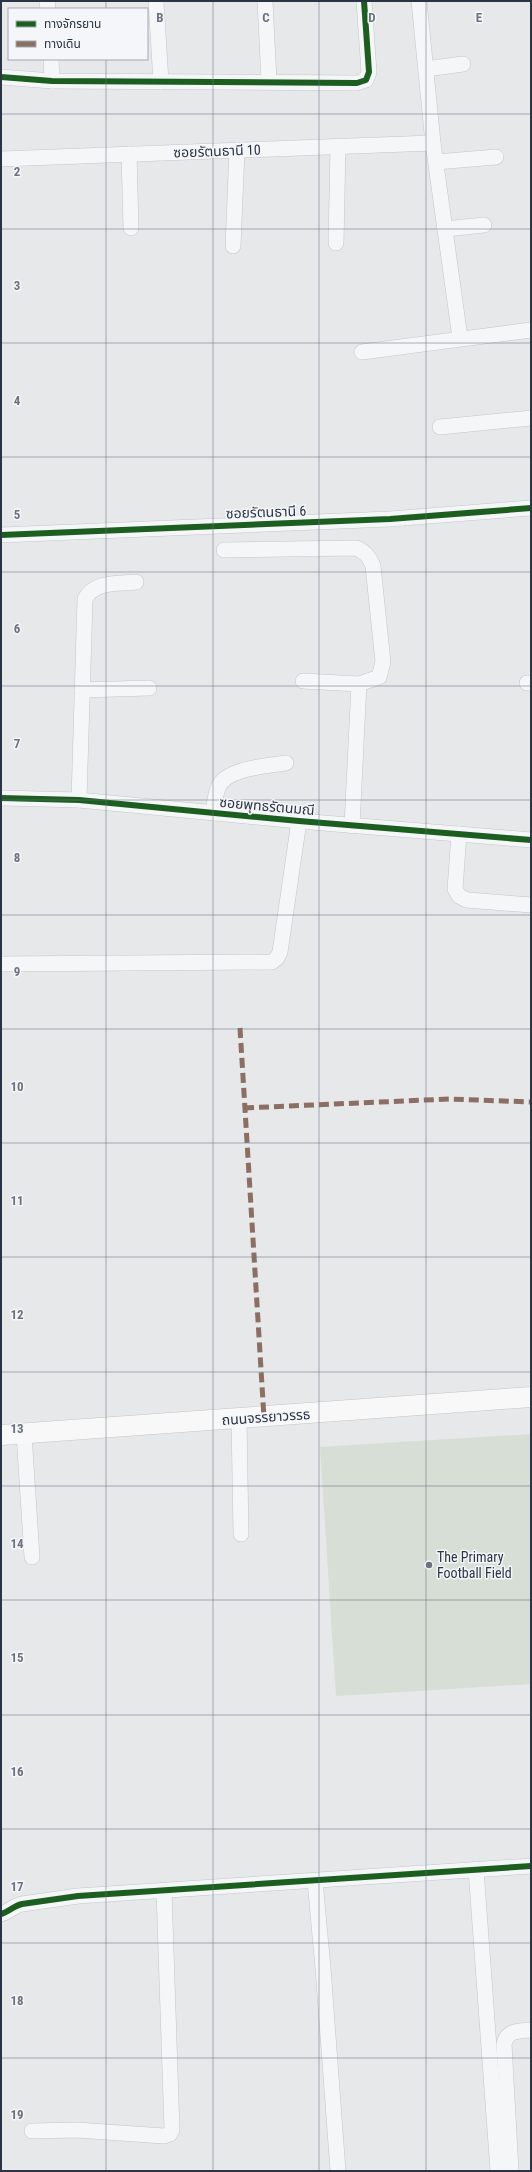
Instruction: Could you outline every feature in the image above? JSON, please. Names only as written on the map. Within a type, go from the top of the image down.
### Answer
[{"type":"main road","name":"ถนนจรรยาวรรธ","points":[[1,1435],[531,1397]]},
{"type":"street","points":[[156,1],[161,82]]},
{"type":"street","points":[[265,1],[269,81]]},
{"type":"street","points":[[1,85],[8,78],[52,81],[269,81],[358,83],[366,80],[369,72],[364,1]]},
{"type":"street","points":[[419,1],[436,162],[460,338]]},
{"type":"street","points":[[51,60],[52,81]]},
{"type":"street","points":[[426,69],[463,64]]},
{"type":"street","name":"ซอยรัตนธานี 10","points":[[1,159],[434,143]]},
{"type":"street","points":[[336,243],[338,146]]},
{"type":"street","points":[[233,246],[237,150]]},
{"type":"street","points":[[129,154],[131,228]]},
{"type":"street","points":[[436,162],[496,157]]},
{"type":"street","points":[[445,229],[484,225]]},
{"type":"street","points":[[362,352],[460,338],[531,330]]},
{"type":"street","points":[[440,427],[531,418]]},
{"type":"street","name":"ซอยรัตนธานี 6","points":[[1,536],[390,519],[531,508]]},
{"type":"street","points":[[224,550],[356,548],[364,551],[373,566],[383,662],[379,677],[359,684],[303,680]]},
{"type":"street","points":[[79,800],[86,599],[89,591],[95,587],[136,582]]},
{"type":"street","points":[[352,826],[359,684]]},
{"type":"street","points":[[82,690],[149,688]]},
{"type":"street","points":[[213,813],[218,788],[223,780],[256,767],[286,763]]},
{"type":"street","name":"ซอยพุทธรัตนมณี","points":[[1,798],[79,800],[352,826],[531,840]]},
{"type":"street","points":[[1,964],[272,962],[277,958],[280,952],[300,821]]},
{"type":"street","points":[[459,834],[455,890],[459,896],[467,900],[531,904]]},
{"type":"street","points":[[239,1419],[241,1534]]},
{"type":"street","points":[[24,1434],[32,1557]]},
{"type":"street","points":[[1,1914],[8,1912],[13,1907],[22,1904],[78,1896],[531,1866]]},
{"type":"street","points":[[476,1869],[498,2171]]},
{"type":"street","points":[[314,1881],[323,1968],[338,2171]]},
{"type":"street","points":[[32,2130],[77,2130],[164,2136],[170,2134],[172,2130],[164,1891]]},
{"type":"street","points":[[511,2171],[504,2044],[505,2038],[514,2031],[531,2030]]},
{"type":"shaded area","name":"The Primary Football Field","points":[[531,1434],[531,1684],[336,1696],[320,1447]]},
{"type":"marked path","points":[[240,1028],[264,1418]]},
{"type":"marked path","points":[[244,1108],[449,1099],[531,1102]]},
{"type":"cycle path","points":[[1,77],[52,81],[357,83],[366,80],[369,72],[364,1]]},
{"type":"cycle path","points":[[1,535],[390,519],[531,508]]},
{"type":"cycle path","points":[[1,798],[79,800],[299,821],[531,840]]},
{"type":"cycle path","points":[[1,1914],[22,1904],[78,1896],[531,1866]]},
{"type":"place","name":"The Primary Football Field","points":[[429,1565]]}]
